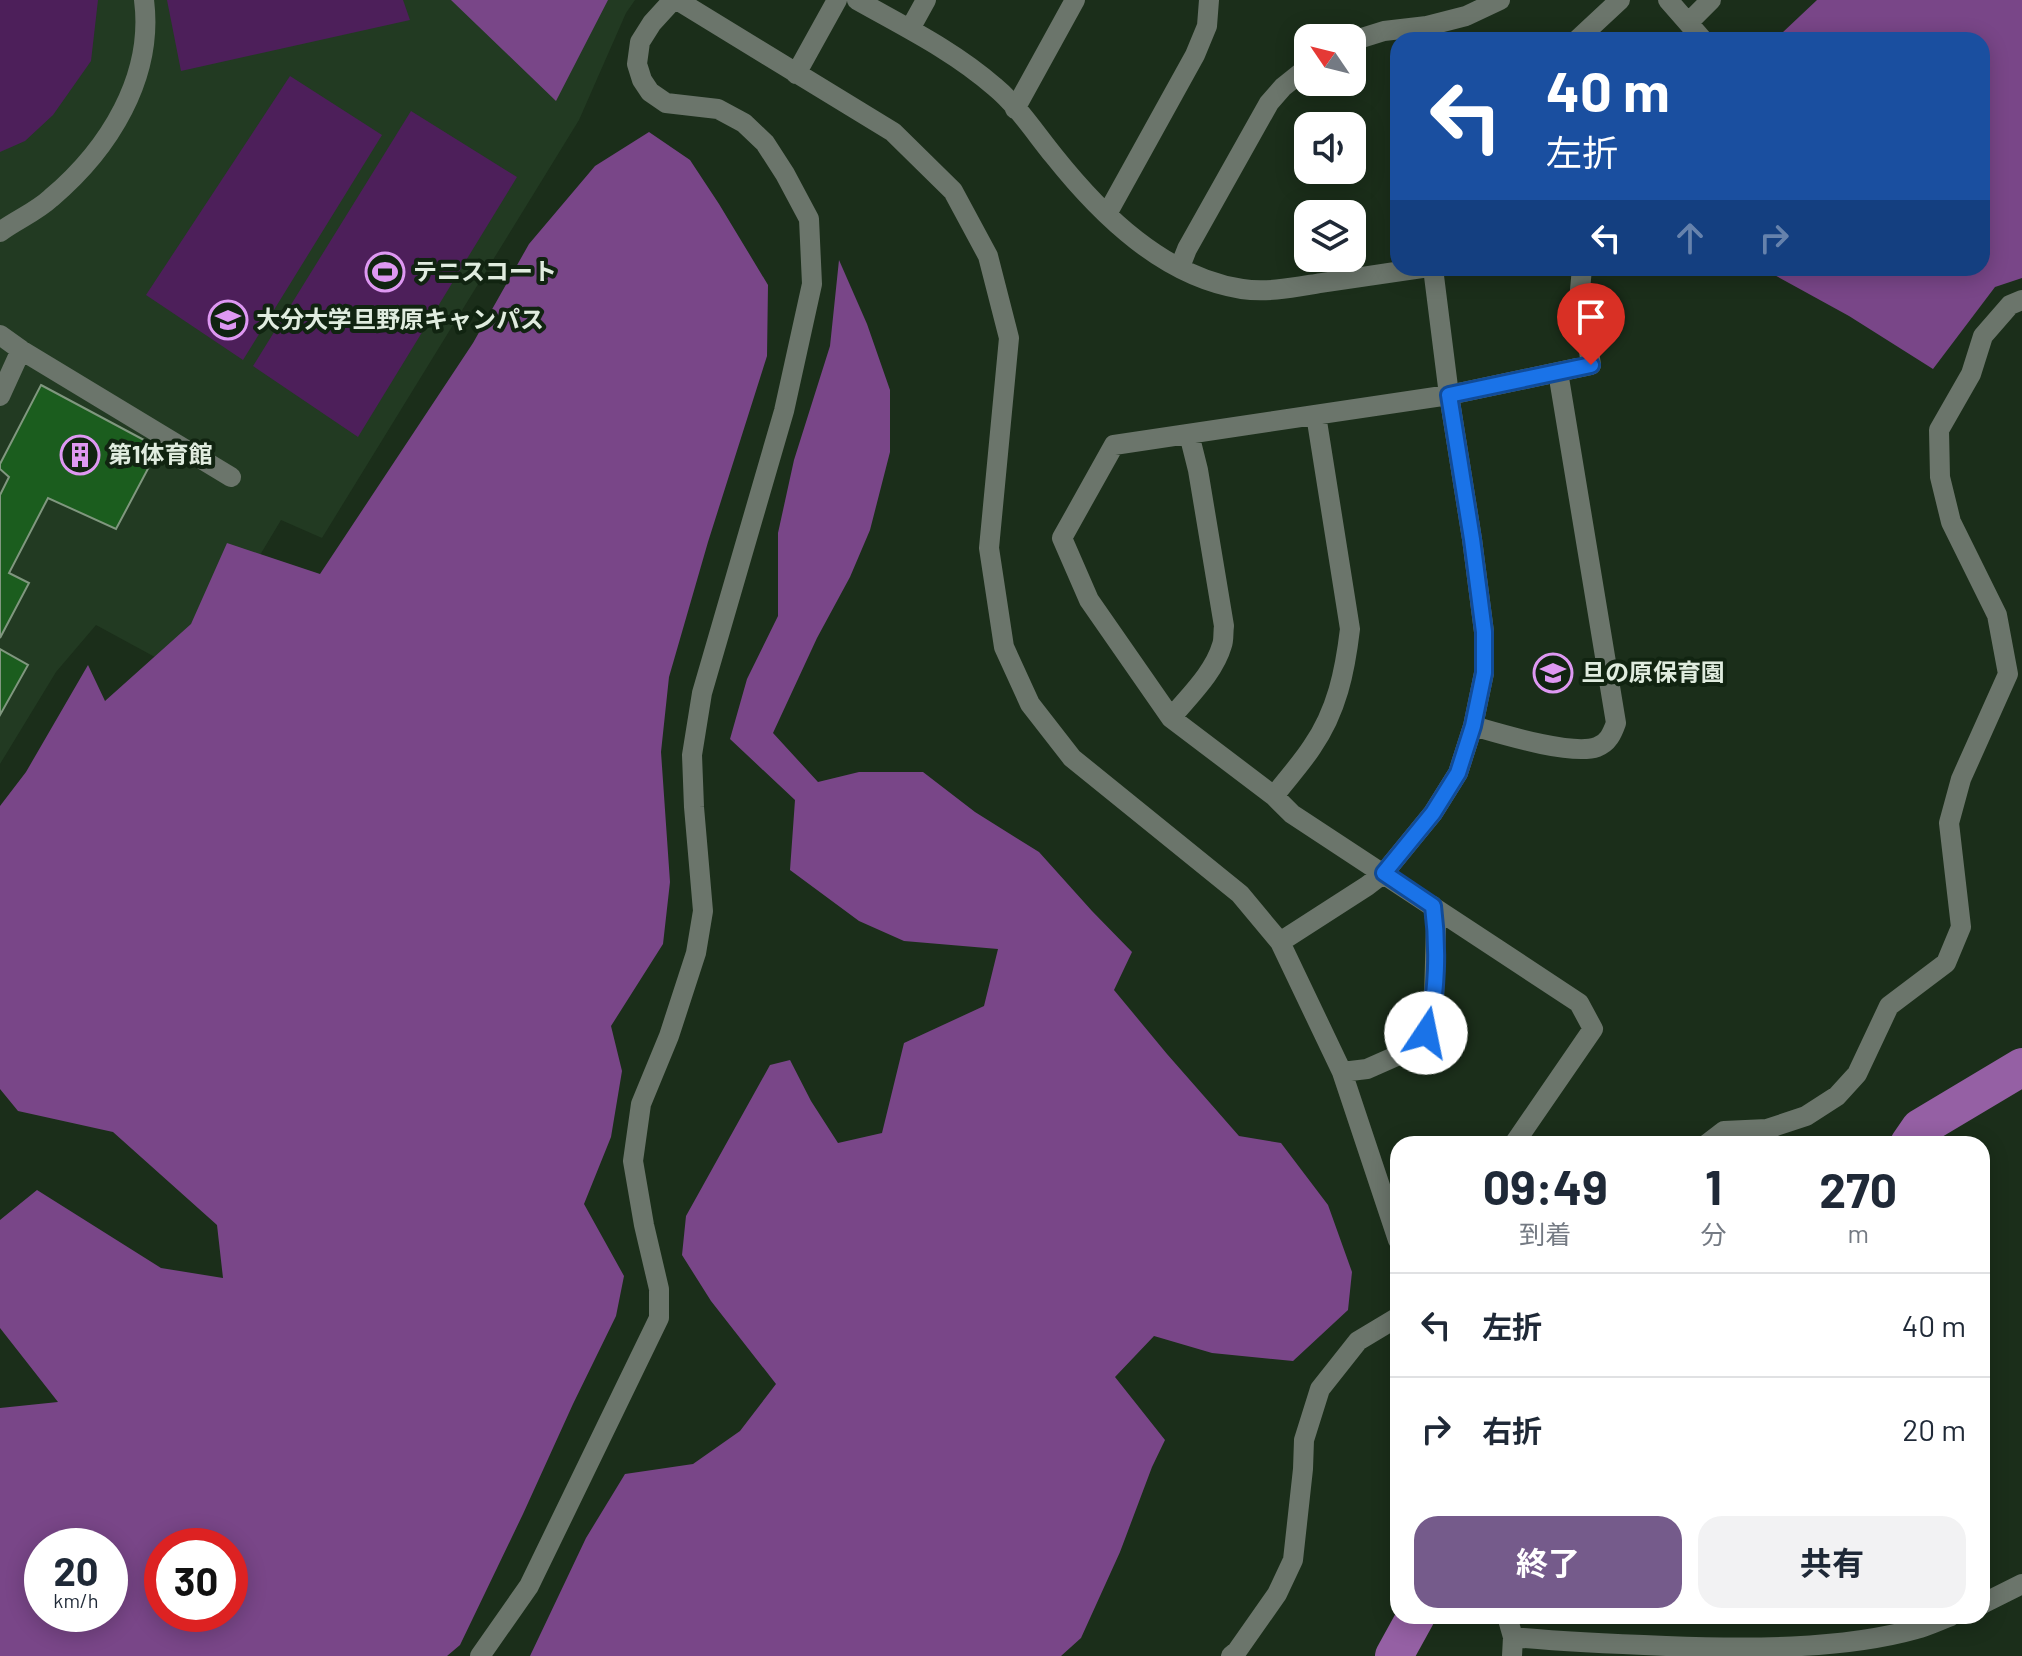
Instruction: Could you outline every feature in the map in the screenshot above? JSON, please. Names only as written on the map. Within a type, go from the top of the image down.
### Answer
[{"type":"street","points":[[0,232],[49,200],[81,170],[117,123],[135,84],[146,41],[144,0]]},
{"type":"street","points":[[480,1656],[529,1586],[659,1318],[659,1289],[633,1161],[641,1104],[669,1036],[696,953],[703,911],[692,755],[702,693],[784,411],[812,284],[809,219],[765,143],[744,123],[718,109],[666,103],[650,92],[642,80],[637,64],[640,42],[652,23],[675,0],[893,132],[953,191],[988,256],[1009,338],[989,548],[1004,647],[1030,704],[1072,758],[1240,894],[1280,942],[1342,1072],[1390,1216]]},
{"type":"street","points":[[796,74],[837,0]]},
{"type":"street","points":[[857,0],[969,66],[998,89],[1077,185],[1128,234],[1148,249],[1209,282],[1244,290],[1275,289],[1390,273]]},
{"type":"street","points":[[910,29],[926,0]]},
{"type":"street","points":[[1015,109],[1075,0]]},
{"type":"street","points":[[1107,214],[1195,55],[1207,26],[1209,0]]},
{"type":"street","points":[[1366,37],[1466,16],[1500,0]]},
{"type":"street","points":[[1586,32],[1620,0]]},
{"type":"street","points":[[1668,0],[1696,32]]},
{"type":"street","points":[[1688,23],[1711,0]]},
{"type":"street","points":[[1180,267],[1187,249],[1269,103],[1294,78]]},
{"type":"street","points":[[1280,942],[1384,873],[1433,813],[1458,773],[1473,726],[1484,673],[1484,632],[1434,276]]},
{"type":"street","points":[[1519,1136],[1593,1029],[1579,1003],[1292,814],[1274,796],[1171,718],[1089,600],[1062,538],[1114,445],[1449,395],[1591,365],[1580,290],[1581,276]]},
{"type":"street","points":[[1717,1136],[1724,1131],[1767,1129],[1806,1116],[1837,1096],[1857,1074],[1889,1006],[1946,963],[1961,927],[1949,823],[1961,779],[2008,674],[1997,615],[1951,522],[1940,477],[1939,430],[1971,374],[1983,336],[2010,305],[2022,300]]},
{"type":"street","points":[[0,335],[231,477]]},
{"type":"street","points":[[0,396],[21,350]]},
{"type":"street","points":[[1473,726],[1539,744],[1581,749],[1598,747],[1611,737],[1616,723],[1558,372]]},
{"type":"street","points":[[1274,796],[1312,748],[1326,724],[1340,692],[1350,629],[1316,415]]},
{"type":"street","points":[[1171,718],[1211,666],[1222,646],[1224,626],[1201,484],[1189,434]]},
{"type":"street","points":[[1342,1072],[1367,1069],[1410,1050],[1426,1033],[1434,999],[1436,925],[1433,906]]},
{"type":"street","points":[[1231,1656],[1277,1594],[1293,1560],[1304,1440],[1320,1389],[1358,1341],[1390,1322]]},
{"type":"street","points":[[1990,1600],[2022,1584]]},
{"type":"street","points":[[1508,1624],[1512,1647],[1566,1643],[1718,1652],[1861,1640],[1930,1624]]},
{"type":"shaded area","name":"大分大学旦野原キャンパス","points":[[0,0],[635,0],[626,13],[579,120],[322,538],[281,520],[188,675],[96,625],[56,672],[0,764]]},
{"type":"shaded area","points":[[0,0],[98,0],[91,61],[53,115],[25,141],[0,152]]},
{"type":"shaded area","points":[[167,0],[403,0],[410,20],[181,71]]},
{"type":"shaded area","points":[[451,0],[608,0],[556,101]]},
{"type":"shaded area","points":[[1817,0],[2022,0],[2022,278],[1995,287],[1933,369],[1849,316],[1776,276],[1990,276],[1990,32],[1783,32]]},
{"type":"shaded area","points":[[290,76],[382,135],[243,360],[146,295]]},
{"type":"shaded area","name":"テニスコート","points":[[411,111],[517,177],[358,437],[253,366]]},
{"type":"shaded area","points":[[649,132],[690,160],[768,285],[767,356],[669,677],[661,752],[670,882],[663,944],[611,1026],[622,1071],[611,1137],[584,1204],[624,1276],[616,1316],[460,1645],[447,1656],[0,1656],[0,1408],[58,1402],[0,1328],[0,1220],[37,1190],[161,1268],[223,1278],[217,1225],[113,1132],[18,1111],[0,1089],[0,806],[26,772],[88,665],[105,701],[191,624],[227,543],[320,574],[473,343],[529,244],[595,166]]},
{"type":"shaded area","points":[[839,260],[867,324],[890,390],[890,452],[870,530],[773,733],[818,782],[859,772],[923,772],[975,812],[1039,852],[1132,952],[1114,990],[1239,1136],[1281,1143],[1328,1205],[1352,1272],[1348,1310],[1293,1361],[1212,1353],[1154,1336],[1115,1377],[1165,1440],[1081,1638],[1061,1656],[530,1656],[586,1538],[625,1474],[693,1464],[740,1431],[776,1384],[711,1301],[682,1255],[686,1216],[770,1065],[790,1060],[838,1143],[882,1133],[904,1043],[984,1006],[998,949],[904,941],[859,921],[790,870],[795,800],[730,739],[747,679],[778,616],[778,533],[794,460],[830,346]]},
{"type":"building","name":"第1体育館","points":[[41,385],[159,448],[116,529],[48,498],[9,573],[29,583],[0,638],[0,495],[9,477],[0,469],[0,464]]},
{"type":"building","points":[[0,649],[28,665],[0,715]]},
{"type":"waterway","points":[[1914,1136],[1920,1128],[2022,1067]]},
{"type":"waterway","points":[[1394,1656],[1412,1624]]},
{"type":"place","name":"テニスコート","points":[[385,272]]},
{"type":"place","name":"大分大学旦野原キャンパス","points":[[228,320]]},
{"type":"place","name":"第1体育館","points":[[80,455]]},
{"type":"place","name":"旦の原保育園","points":[[1553,673]]},
{"type":"route","points":[[1426,1033],[1434,999],[1436,925],[1433,906],[1384,873],[1433,813],[1458,773],[1473,726],[1484,673],[1484,632],[1449,395],[1591,365]]}]
